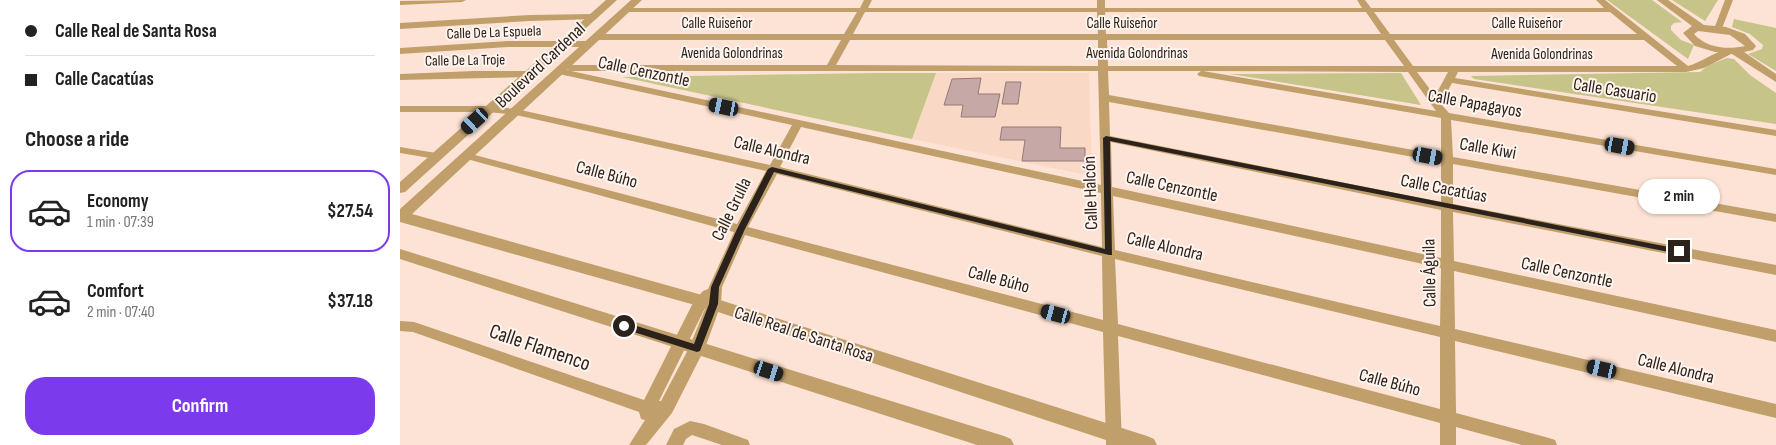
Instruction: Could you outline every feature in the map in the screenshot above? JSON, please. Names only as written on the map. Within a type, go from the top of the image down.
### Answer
[{"type":"street","points":[[400,3],[462,0]]},
{"type":"street","name":"Boulevard Cardenal","points":[[400,189],[612,0]]},
{"type":"street","name":"Boulevard Cardenal","points":[[400,216],[637,0]]},
{"type":"street","points":[[830,68],[868,0]]},
{"type":"street","points":[[1361,0],[1446,116]]},
{"type":"street","points":[[1600,0],[1686,69]]},
{"type":"street","points":[[1662,0],[1702,28]]},
{"type":"street","points":[[1718,29],[1729,0]]},
{"type":"street","points":[[626,10],[862,11],[1102,5],[1368,10],[1612,10]]},
{"type":"street","name":"Calle Halcón","points":[[1102,5],[1101,37],[1106,98],[1114,440]]},
{"type":"street","points":[[400,26],[530,18],[593,17]]},
{"type":"street","points":[[1733,51],[1748,48],[1750,46],[1749,42],[1737,34],[1718,29],[1694,28],[1688,33],[1695,41],[1704,45],[1733,51],[1776,79]]},
{"type":"street","name":"Calle Ruiseñor","points":[[593,40],[1101,37],[1648,37]]},
{"type":"street","name":"Calle De La Espuela","points":[[400,51],[508,44],[562,44],[593,40]]},
{"type":"street","points":[[1704,45],[1709,52],[1709,62]]},
{"type":"street","name":"Avenida Golondrinas","points":[[561,69],[1410,68],[1452,74],[1686,69],[1702,66],[1733,51]]},
{"type":"street","name":"Calle Papagayos","points":[[1168,68],[1776,172]]},
{"type":"street","name":"Calle Cenzontle","points":[[561,69],[798,123],[1776,336]]},
{"type":"street","name":"Calle De La Troje","points":[[400,77],[530,74]]},
{"type":"street","points":[[1436,104],[1452,74]]},
{"type":"street","name":"Calle Casuario","points":[[1452,74],[1776,133]]},
{"type":"street","name":"Calle Kiwi","points":[[1106,98],[1776,218]]},
{"type":"street","name":"Calle Alondra","points":[[400,109],[488,109],[516,112],[772,169],[1109,253],[1776,411]]},
{"type":"street","name":"Calle Águila","points":[[1446,116],[1448,445]]},
{"type":"street","name":"Calle Grulla","points":[[689,346],[741,229],[798,123]]},
{"type":"street","name":"Calle Cacatúas","points":[[1106,138],[1447,207],[1776,270]]},
{"type":"street","points":[[400,150],[436,156]]},
{"type":"street","name":"Calle Búho","points":[[467,156],[1549,445]]},
{"type":"street","name":"Calle Real de Santa Rosa","points":[[400,216],[710,297],[1114,440],[1147,445]]},
{"type":"street","points":[[400,254],[1004,445]]},
{"type":"street","name":"Calle Flamenco","points":[[400,326],[414,327],[648,408],[666,408]]},
{"type":"street","points":[[641,439],[648,408],[689,346]]},
{"type":"street","points":[[641,439],[666,408],[689,346]]},
{"type":"street","points":[[674,445],[680,434],[690,428],[742,445]]},
{"type":"shaded area","points":[[1607,0],[1652,0],[1682,22],[1674,23],[1671,26],[1671,30],[1681,40],[1694,45],[1688,59]]},
{"type":"shaded area","points":[[1672,0],[1718,0],[1705,21]]},
{"type":"shaded area","points":[[1734,19],[1776,28],[1776,71],[1748,54],[1762,49],[1763,45],[1750,34],[1732,27]]},
{"type":"shaded area","points":[[1727,58],[1734,59],[1750,75],[1776,93],[1776,124],[1474,79],[1471,76],[1700,72],[1709,65]]},
{"type":"shaded area","points":[[936,73],[1089,73],[1092,172],[1087,175],[912,139]]},
{"type":"shaded area","points":[[936,73],[912,139],[622,77]]},
{"type":"shaded area","points":[[1401,73],[1421,105],[1230,74]]},
{"type":"building","points":[[981,78],[978,94],[1000,94],[995,117],[961,117],[963,105],[944,105],[952,79]]},
{"type":"building","points":[[1006,82],[1021,82],[1018,104],[1002,104]]},
{"type":"building","points":[[1002,127],[1061,127],[1060,148],[1085,148],[1085,161],[1022,161],[1025,140],[1000,140]]},
{"type":"route","points":[[624,326],[697,348],[714,304],[715,287],[741,229],[772,169],[1109,253],[1106,138],[1447,207],[1679,251]]}]
